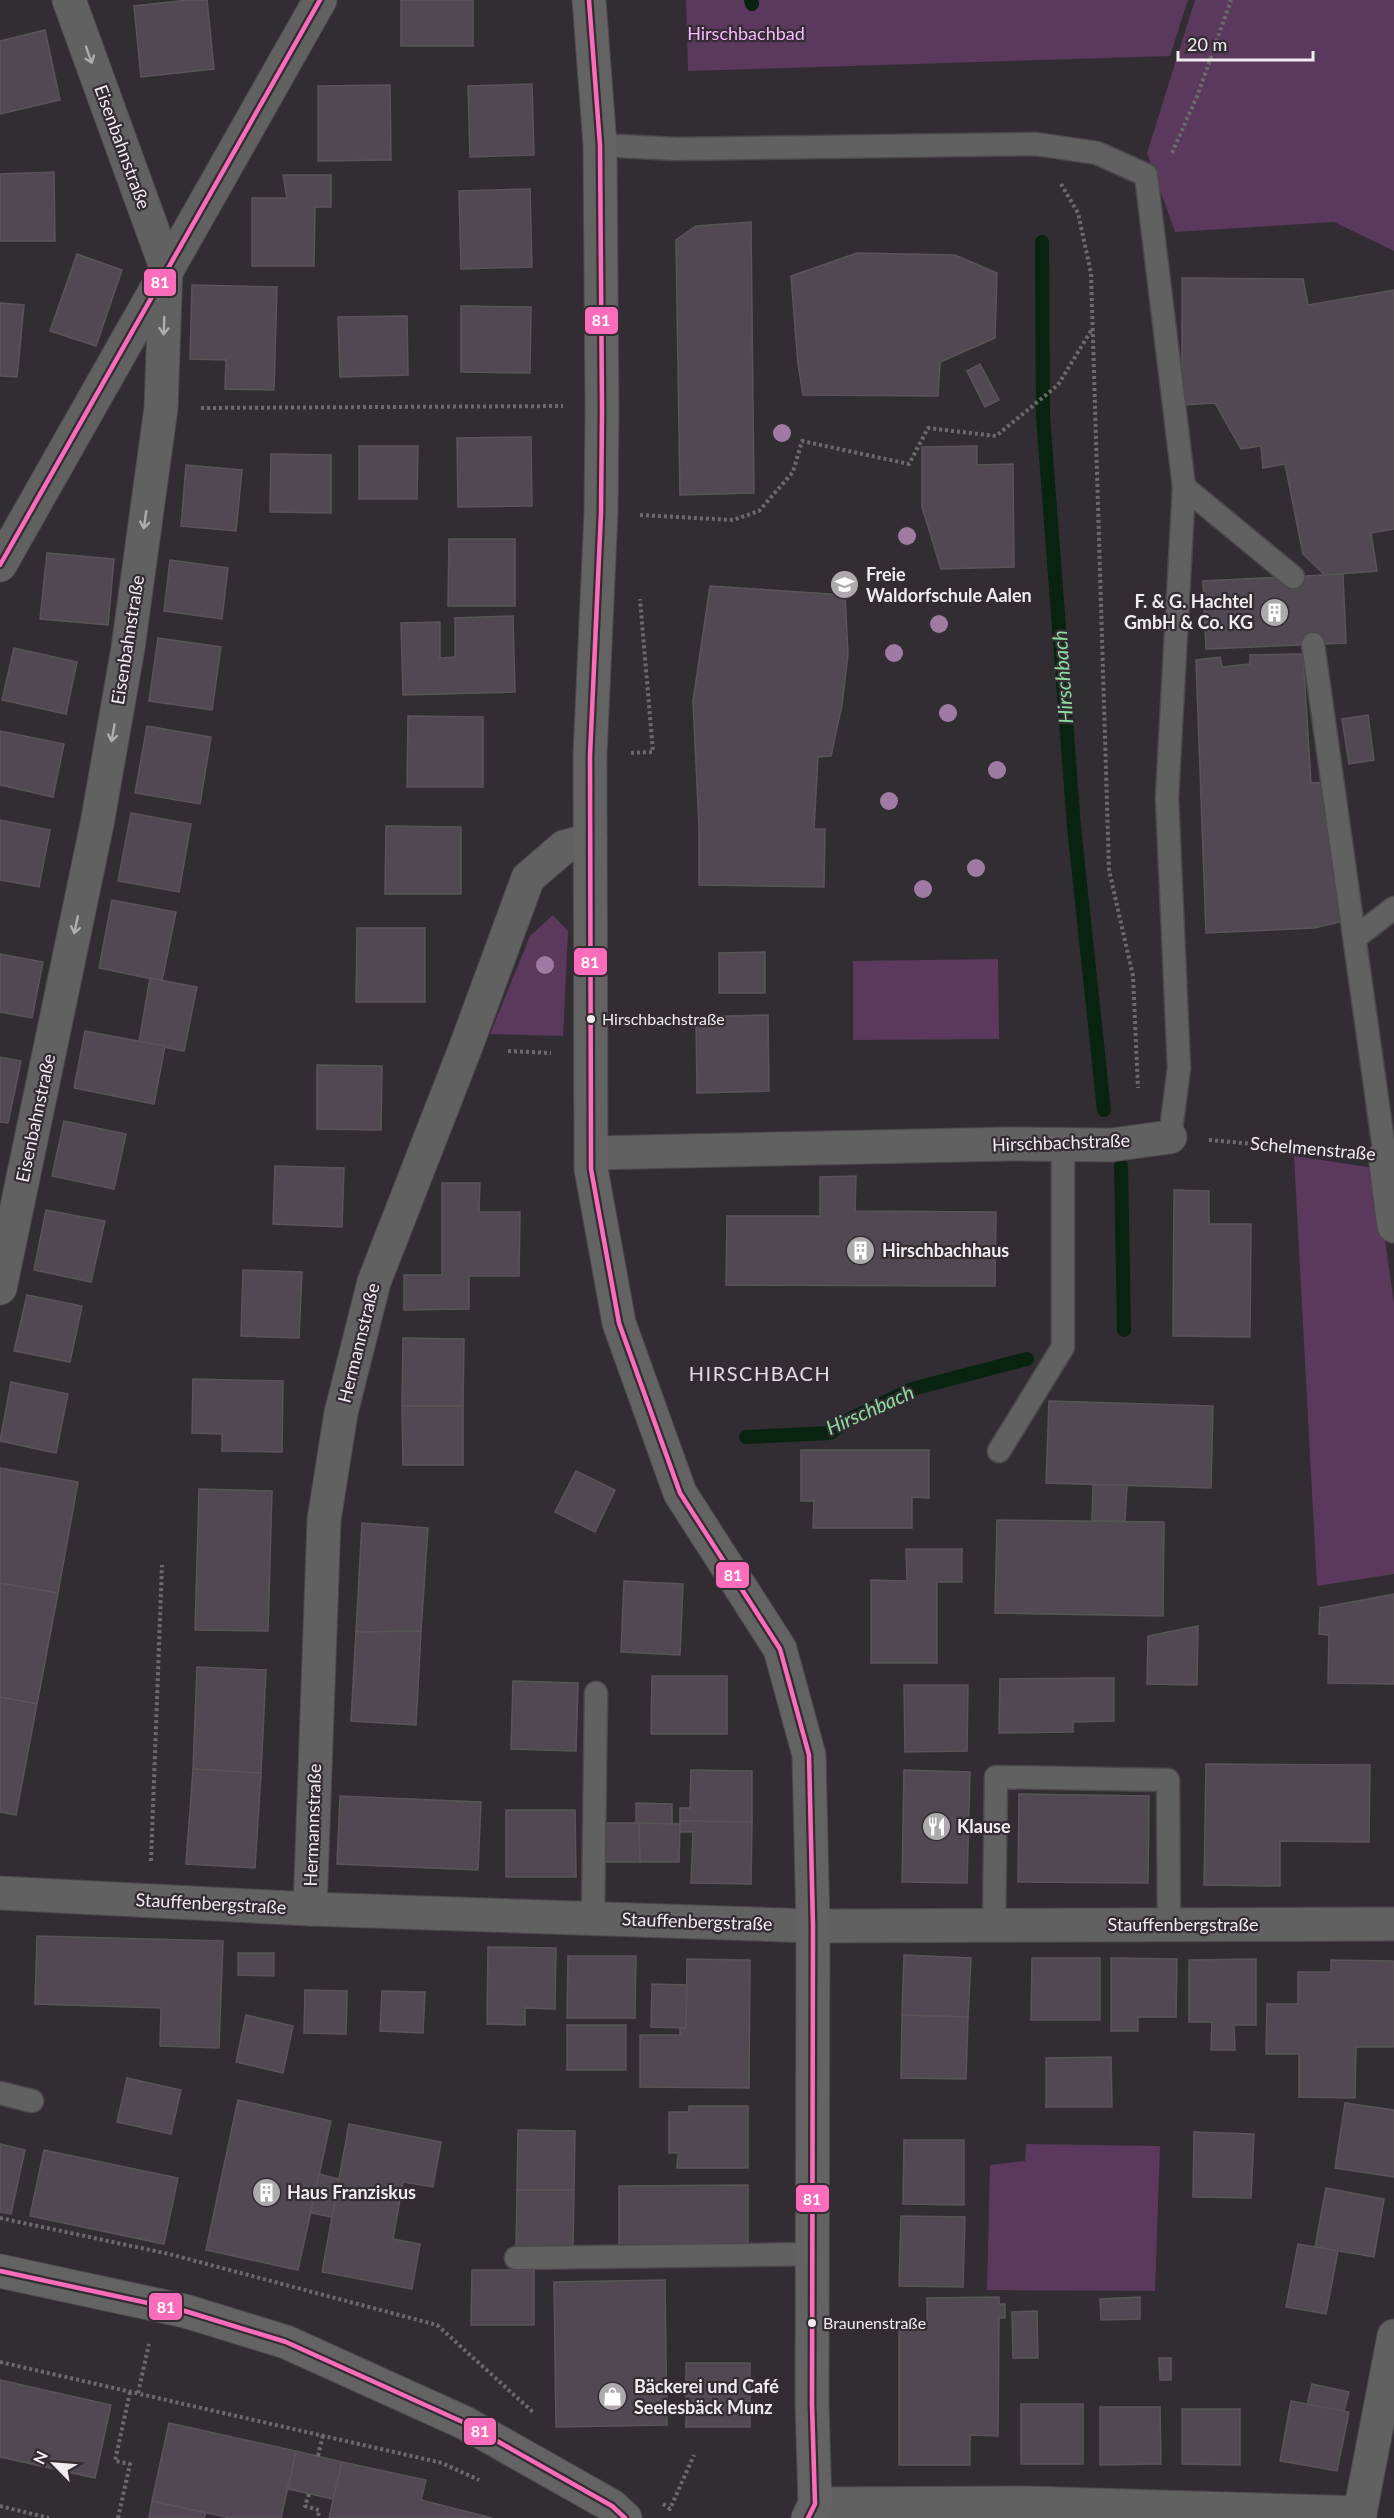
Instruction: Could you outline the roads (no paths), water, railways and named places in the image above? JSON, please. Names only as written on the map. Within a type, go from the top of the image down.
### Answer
[{"type":"street","name":"Eisenbahnstraße","points":[[0,1288],[97,824],[128,648],[160,408],[166,267],[69,0]]},
{"type":"street","points":[[0,565],[166,267],[320,0]]},
{"type":"street","points":[[589,0],[600,145],[601,513],[590,755],[591,1169],[619,1323],[680,1493],[780,1649],[809,1755],[813,1926],[812,2511],[1027,2503],[1360,2515],[1394,2336]]},
{"type":"street","name":"Hermannstraße","points":[[310,1909],[324,1520],[341,1413],[374,1282],[465,1049],[528,878],[564,847],[590,840]]},
{"type":"street","name":"Hirschbachstraße","points":[[592,1153],[998,1145],[1063,1146],[1111,1144],[1156,1138]]},
{"type":"street","name":"Schelmenstraße","points":[[1385,1156],[1394,1226]]},
{"type":"street","name":"Stauffenbergstraße","points":[[0,1893],[310,1909],[813,1926],[1394,1924]]},
{"type":"street","points":[[0,2271],[185,2311],[286,2342],[465,2423],[612,2506],[625,2518]]},
{"type":"lane","points":[[600,145],[676,149],[1036,144],[1096,153],[1146,175],[1184,487],[1167,798],[1179,1068],[1156,1138]]},
{"type":"lane","points":[[1184,487],[1293,577]]},
{"type":"lane","points":[[1313,644],[1385,1156]]},
{"type":"lane","points":[[1356,937],[1394,908]]},
{"type":"lane","points":[[999,1451],[1063,1347],[1063,1146]]},
{"type":"lane","points":[[593,1919],[596,1693]]},
{"type":"lane","points":[[994,1925],[996,1777],[1168,1780],[1169,1925]]},
{"type":"lane","points":[[0,2093],[32,2101]]},
{"type":"lane","points":[[516,2258],[813,2254]]},
{"type":"waterway","name":"Hirschbach","points":[[751,0],[752,4]]},
{"type":"waterway","name":"Hirschbach","points":[[1042,242],[1043,416],[1074,827],[1104,1110]]},
{"type":"waterway","name":"Hirschbach","points":[[1121,1166],[1124,1330]]},
{"type":"waterway","name":"Hirschbach","points":[[746,1437],[830,1433],[852,1418],[912,1389],[1027,1359]]},
{"type":"place","name":"Freie Waldorfschule Aalen","points":[[845,585]]},
{"type":"place","name":"F. & G. Hachtel GmbH & Co. KG","points":[[1274,612]]},
{"type":"place","name":"Hirschbachstraße","points":[[591,1019]]},
{"type":"place","name":"Hirschbachhaus","points":[[861,1251]]},
{"type":"place","name":"Klause","points":[[936,1827]]},
{"type":"place","name":"Haus Franziskus","points":[[266,2193]]},
{"type":"place","name":"Braunenstraße","points":[[812,2323]]},
{"type":"place","name":"Bäckerei und Café Seelesbäck Munz","points":[[613,2397]]},
{"type":"district","name":"HIRSCHBACH","points":[[760,1374]]},
{"type":"park label","name":"Hirschbachbad","points":[[746,34]]}]
